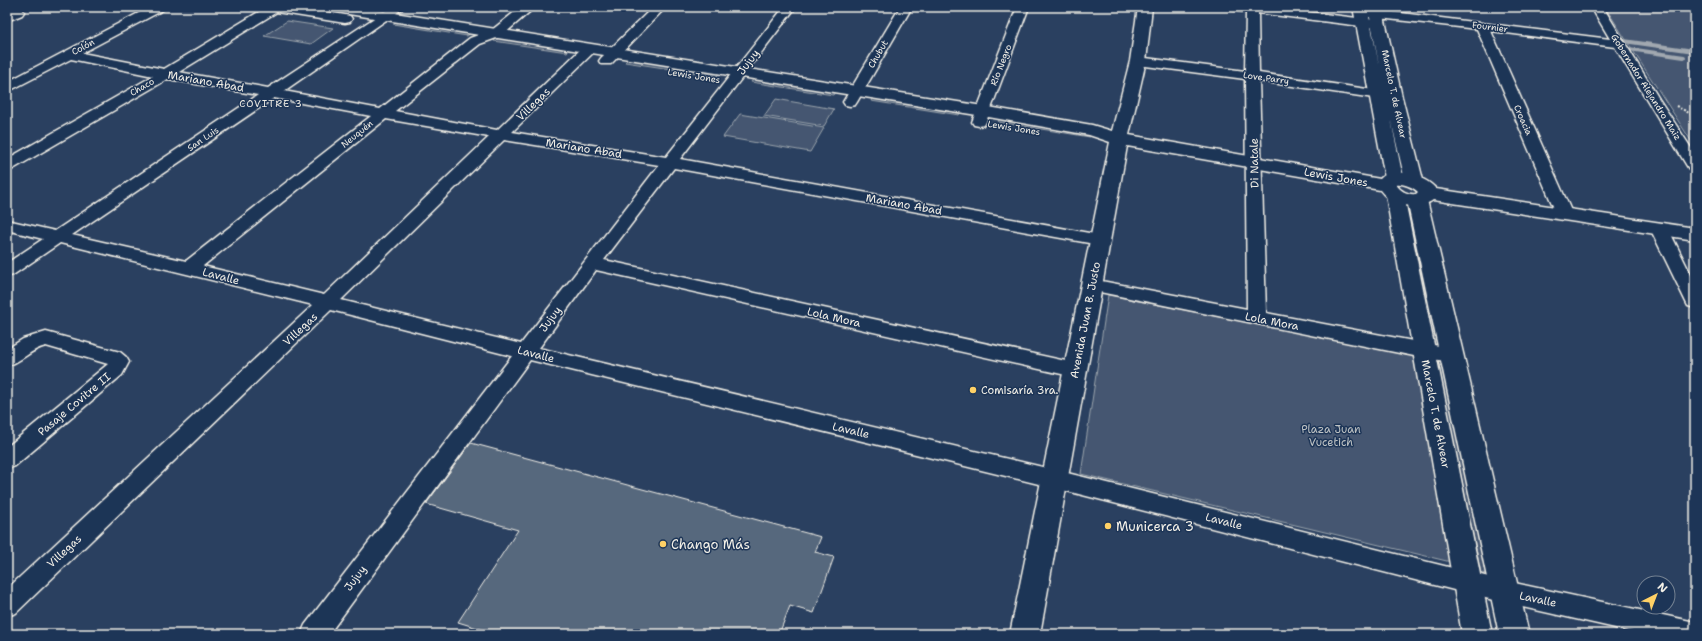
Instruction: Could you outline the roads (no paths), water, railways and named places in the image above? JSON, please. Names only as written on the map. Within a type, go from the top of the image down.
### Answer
[{"type":"main road","name":"Lewis Jones","points":[[274,7],[497,33],[585,53]]},
{"type":"main road","name":"Lewis Jones","points":[[330,7],[379,20],[475,41],[585,53],[981,117],[1092,140],[1119,139],[1406,189],[1695,234]]},
{"type":"main road","name":"Avenida Juan B. Justo","points":[[1025,634],[1119,139],[1138,61],[1144,7]]},
{"type":"main road","name":"Marcelo T. de Alvear","points":[[1369,15],[1377,95],[1406,189],[1453,355],[1514,634]]},
{"type":"main road","name":"Marcelo T. de Alvear","points":[[1369,15],[1394,97],[1424,351],[1477,634]]},
{"type":"street","name":"Colón","points":[[7,88],[159,7]]},
{"type":"street","name":"Chaco","points":[[7,166],[166,74],[274,7]]},
{"type":"street","name":"San Luis","points":[[7,271],[399,7]]},
{"type":"street","name":"Neuquén","points":[[189,268],[475,41],[497,33],[529,7]]},
{"type":"street","points":[[610,57],[660,7]]},
{"type":"street","name":"Jujuy","points":[[314,634],[592,263],[790,7]]},
{"type":"street","name":"Chubut","points":[[854,96],[906,7]]},
{"type":"street","name":"Río Negro","points":[[981,117],[1023,7]]},
{"type":"street","name":"Gobernador Alejandro Maiz","points":[[1597,7],[1652,99],[1695,166]]},
{"type":"street","name":"Fournier","points":[[1245,8],[1369,15],[1482,26],[1619,44]]},
{"type":"street","name":"Di Natale","points":[[1245,8],[1252,76],[1257,318]]},
{"type":"street","name":"Croacia","points":[[1482,26],[1564,213]]},
{"type":"street","name":"Villegas","points":[[7,605],[328,302],[585,53]]},
{"type":"street","name":"Mariano Abad","points":[[70,55],[500,135],[669,162],[1100,240]]},
{"type":"street","name":"Love Parry","points":[[1138,61],[1394,97]]},
{"type":"street","name":"Lavalle","points":[[7,225],[328,302],[525,352],[1055,479],[1505,592],[1695,634]]},
{"type":"street","points":[[1659,228],[1695,302]]},
{"type":"street","name":"Lola Mora","points":[[592,263],[1075,370]]},
{"type":"street","name":"Lola Mora","points":[[1091,285],[1424,351],[1453,355]]},
{"type":"street","name":"Pasaje Covitre II","points":[[7,359],[25,345],[36,340],[46,339],[113,357],[119,362],[115,370],[7,460]]},
{"type":"waterway","points":[[1617,40],[1694,51]]},
{"type":"waterway","points":[[1622,48],[1684,57]]},
{"type":"place","name":"Comisaría 3ra.","points":[[973,390]]},
{"type":"place","name":"Municerca 3","points":[[1108,526]]},
{"type":"place","name":"Chango Más","points":[[663,544]]},
{"type":"district","name":"COVITRE 3","points":[[271,103]]},
{"type":"park label","name":"Plaza Juan Vucetich","points":[[1331,435]]}]
